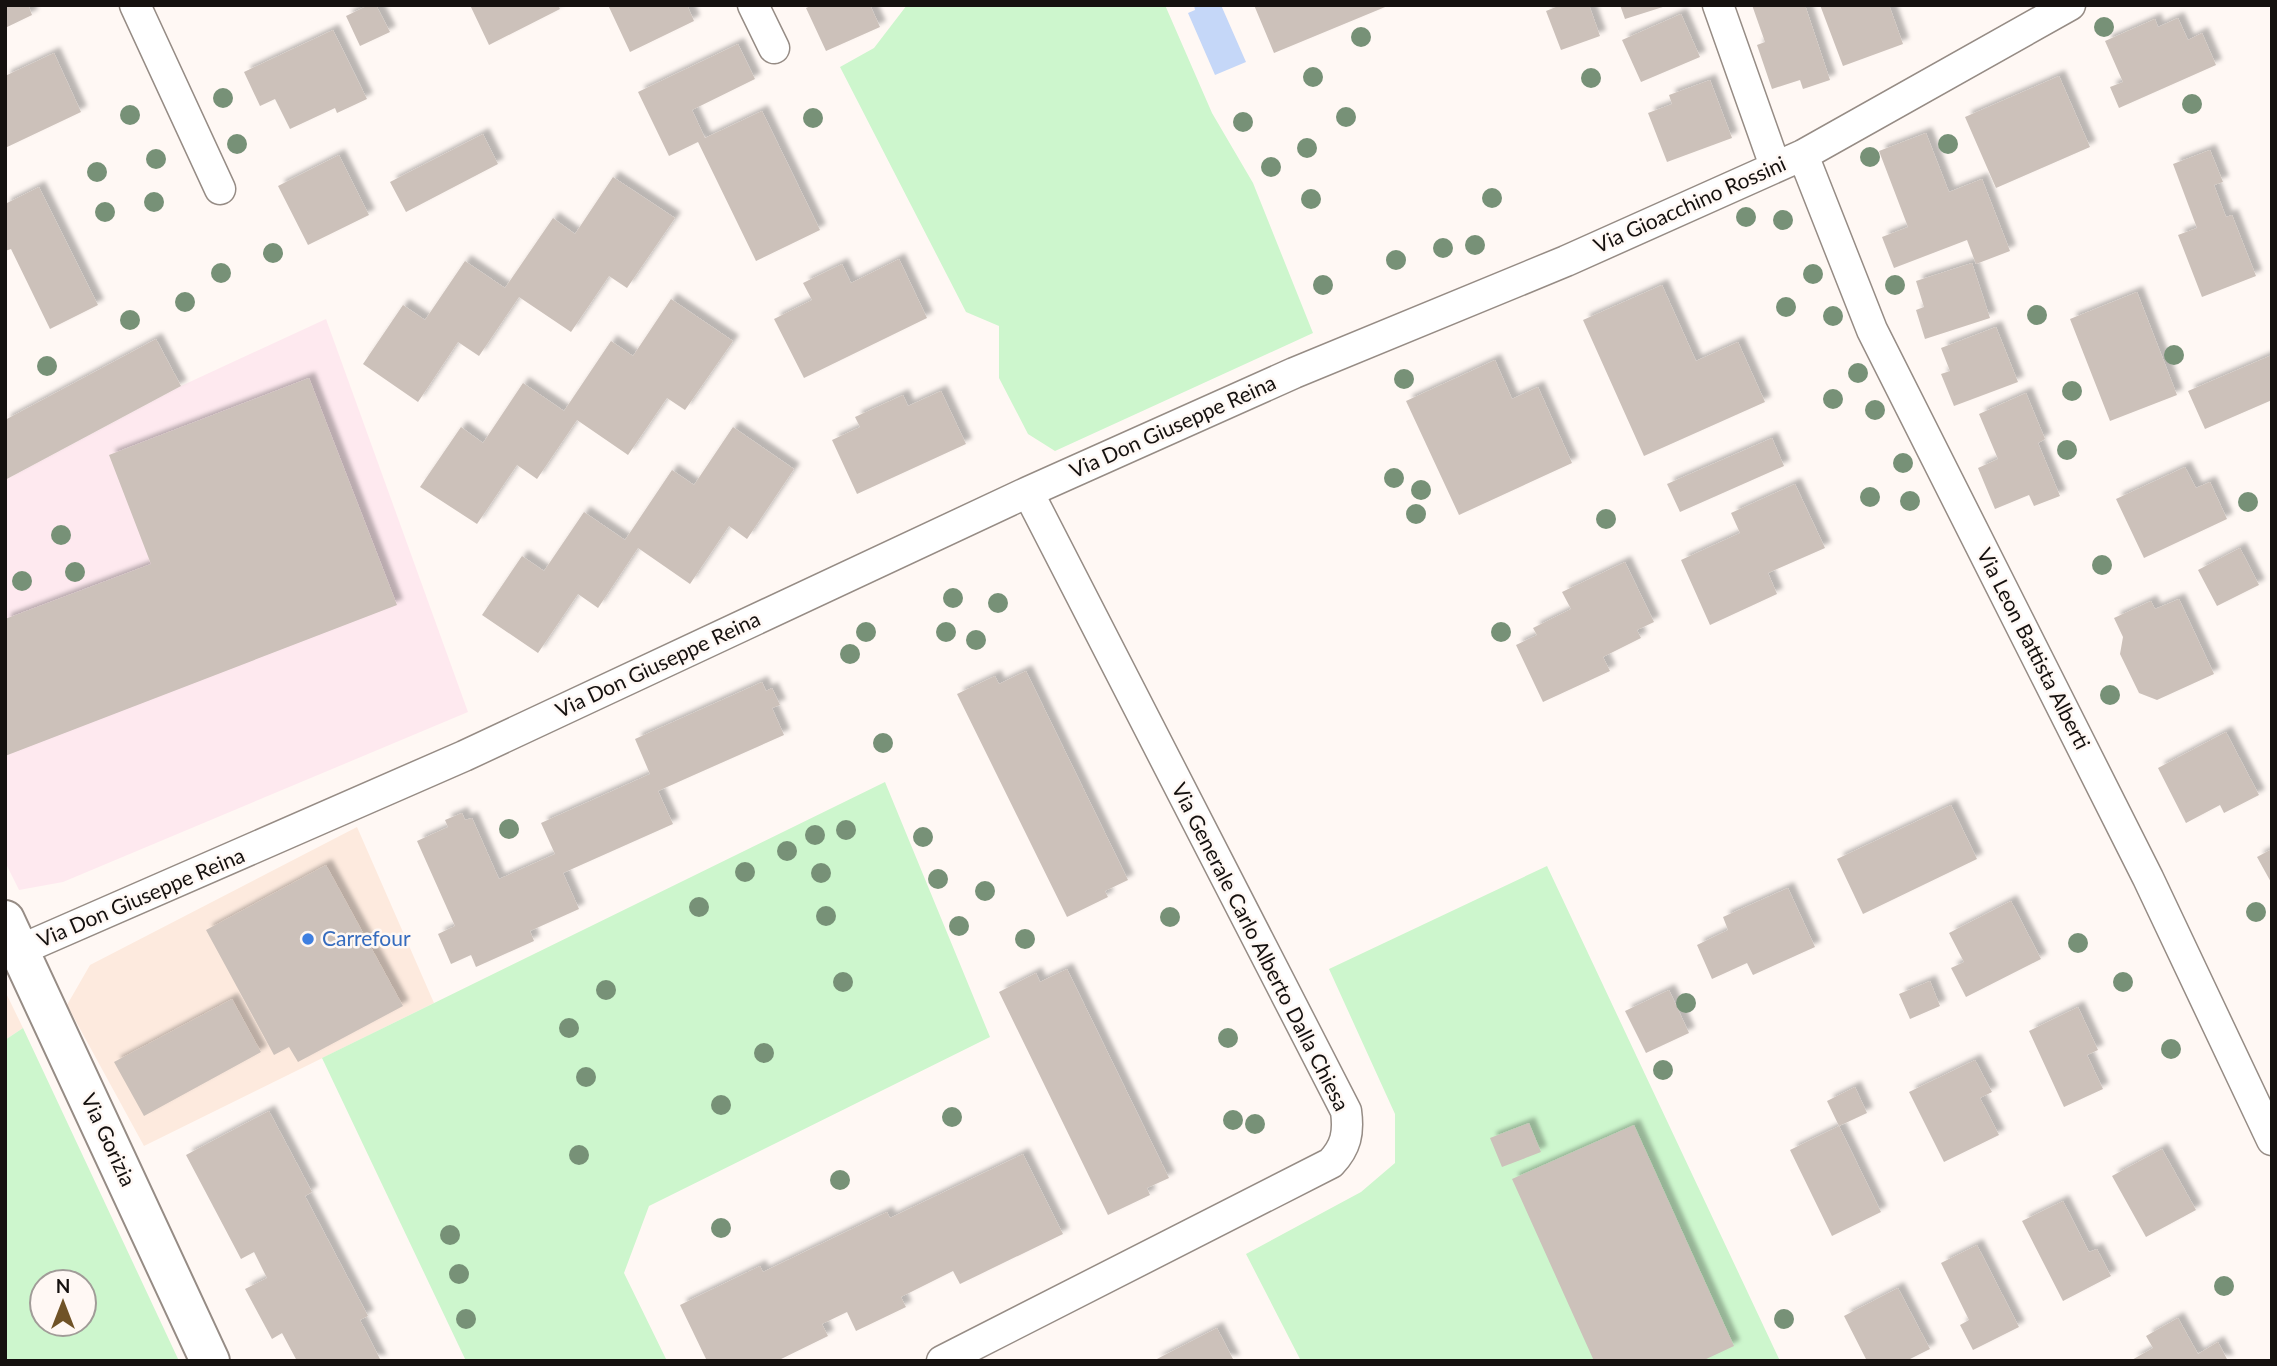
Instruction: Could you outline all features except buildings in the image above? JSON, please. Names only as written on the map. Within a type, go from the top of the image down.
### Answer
[{"type":"street","points":[[135,5],[220,189]]},
{"type":"street","points":[[753,5],[774,48]]},
{"type":"street","points":[[1718,5],[1775,166]]},
{"type":"street","name":"Via Gioacchino Rossini","points":[[1294,373],[1566,261],[1802,155],[2070,5]]},
{"type":"street","name":"Via Leon Battista Alberti","points":[[1802,155],[1872,330],[2142,866],[2272,1140]]},
{"type":"street","name":"Via Don Giuseppe Reina","points":[[13,935],[464,756],[1028,492],[1294,373]]},
{"type":"street","name":"Via Generale Carlo Alberto Dalla Chiesa","points":[[942,1361],[1331,1163],[1341,1152],[1347,1137],[1346,1111],[1028,492]]},
{"type":"street","name":"Via Gorizia","points":[[13,935],[210,1361]]},
{"type":"shaded area","points":[[326,319],[468,712],[63,882],[19,890],[5,862],[5,480],[181,386]]},
{"type":"shaded area","points":[[357,827],[434,1003],[144,1146],[67,1005],[90,965]]},
{"type":"shaded area","points":[[5,991],[23,1028],[5,1040]]},
{"type":"green space","points":[[907,5],[1165,5],[1212,113],[1253,183],[1313,333],[1055,451],[1028,434],[999,378],[999,326],[966,312],[840,67],[874,48]]},
{"type":"green space","points":[[885,782],[990,1037],[649,1206],[624,1273],[667,1361],[466,1361],[322,1058]]},
{"type":"green space","points":[[1547,866],[1780,1361],[1301,1361],[1246,1254],[1361,1192],[1395,1163],[1395,1114],[1329,969]]},
{"type":"green space","points":[[23,1028],[179,1361],[5,1361],[5,1040]]},
{"type":"water","points":[[1194,5],[1221,5],[1246,62],[1215,75],[1188,13],[1195,10]]},
{"type":"place","name":"Carrefour","points":[[308,939]]}]
